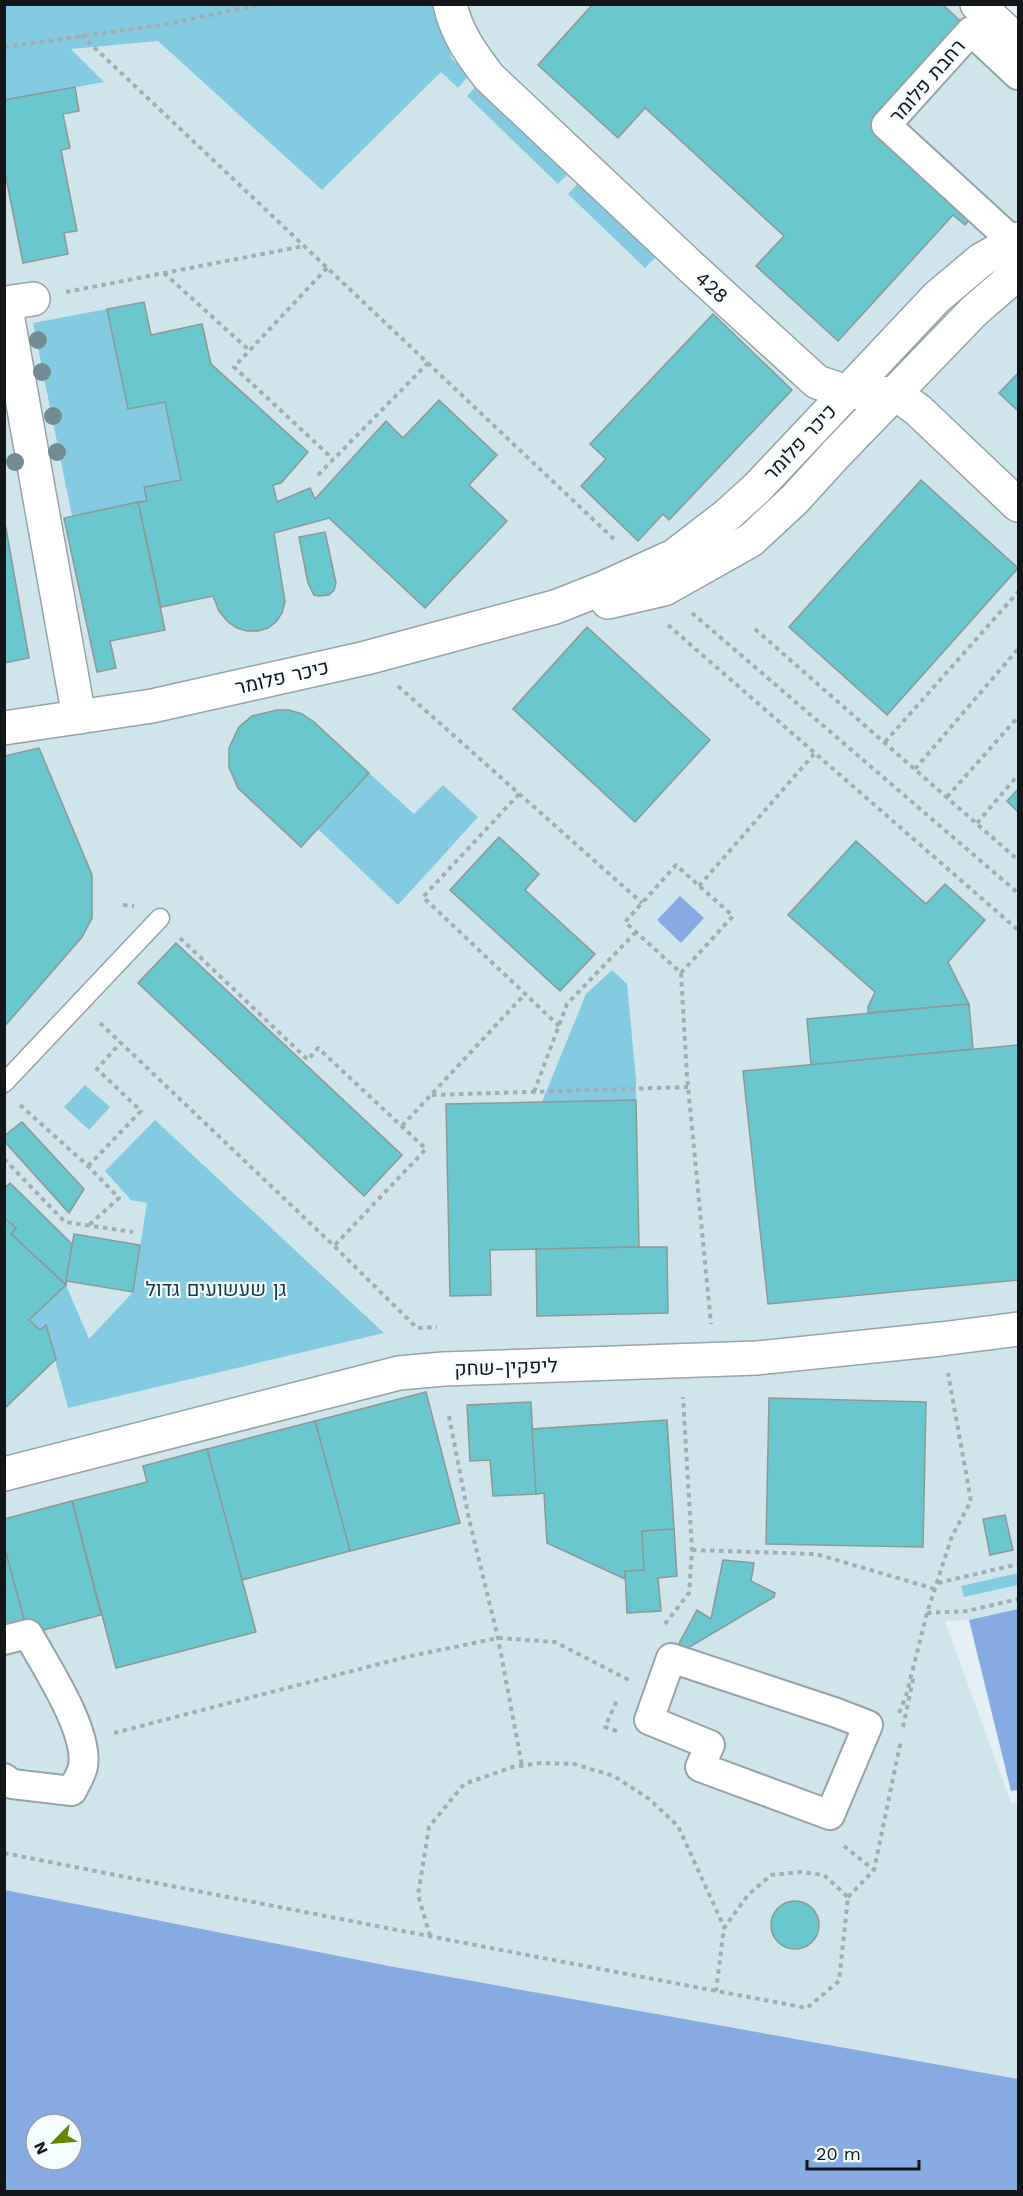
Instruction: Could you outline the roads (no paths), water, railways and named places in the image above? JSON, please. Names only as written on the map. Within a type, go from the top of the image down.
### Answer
[{"type":"street","name":"428","points":[[450,4],[452,15],[467,49],[489,77],[690,267],[817,382],[847,392],[896,394]]},
{"type":"street","points":[[977,4],[1018,42]]},
{"type":"street","name":"רחבת פלומר","points":[[1017,242],[886,125],[971,31],[1018,75]]},
{"type":"street","name":"כיכר פלומר","points":[[4,728],[152,706],[366,658],[555,607],[674,556],[757,488],[945,291],[981,260],[1017,242]]},
{"type":"street","name":"כיכר פלומר","points":[[555,607],[610,602],[664,589],[751,540],[795,500],[836,454],[974,311],[1018,273]]},
{"type":"street","points":[[14,301],[79,717]]},
{"type":"street","points":[[896,394],[918,410],[1018,505]]},
{"type":"street","name":"ליפקין-שחק","points":[[4,1474],[399,1373],[443,1369],[757,1358],[942,1340],[1018,1329]]},
{"type":"street","points":[[4,1640],[28,1634],[75,1720],[81,1741],[83,1766],[72,1791],[12,1784],[4,1778]]},
{"type":"street","points":[[665,1646],[868,1725],[830,1815],[700,1767],[710,1745],[649,1720],[665,1646]]},
{"type":"lane","points":[[4,1083],[159,918]]},
{"type":"park label","name":"גן שעשועים גדול","points":[[216,1289]]}]
